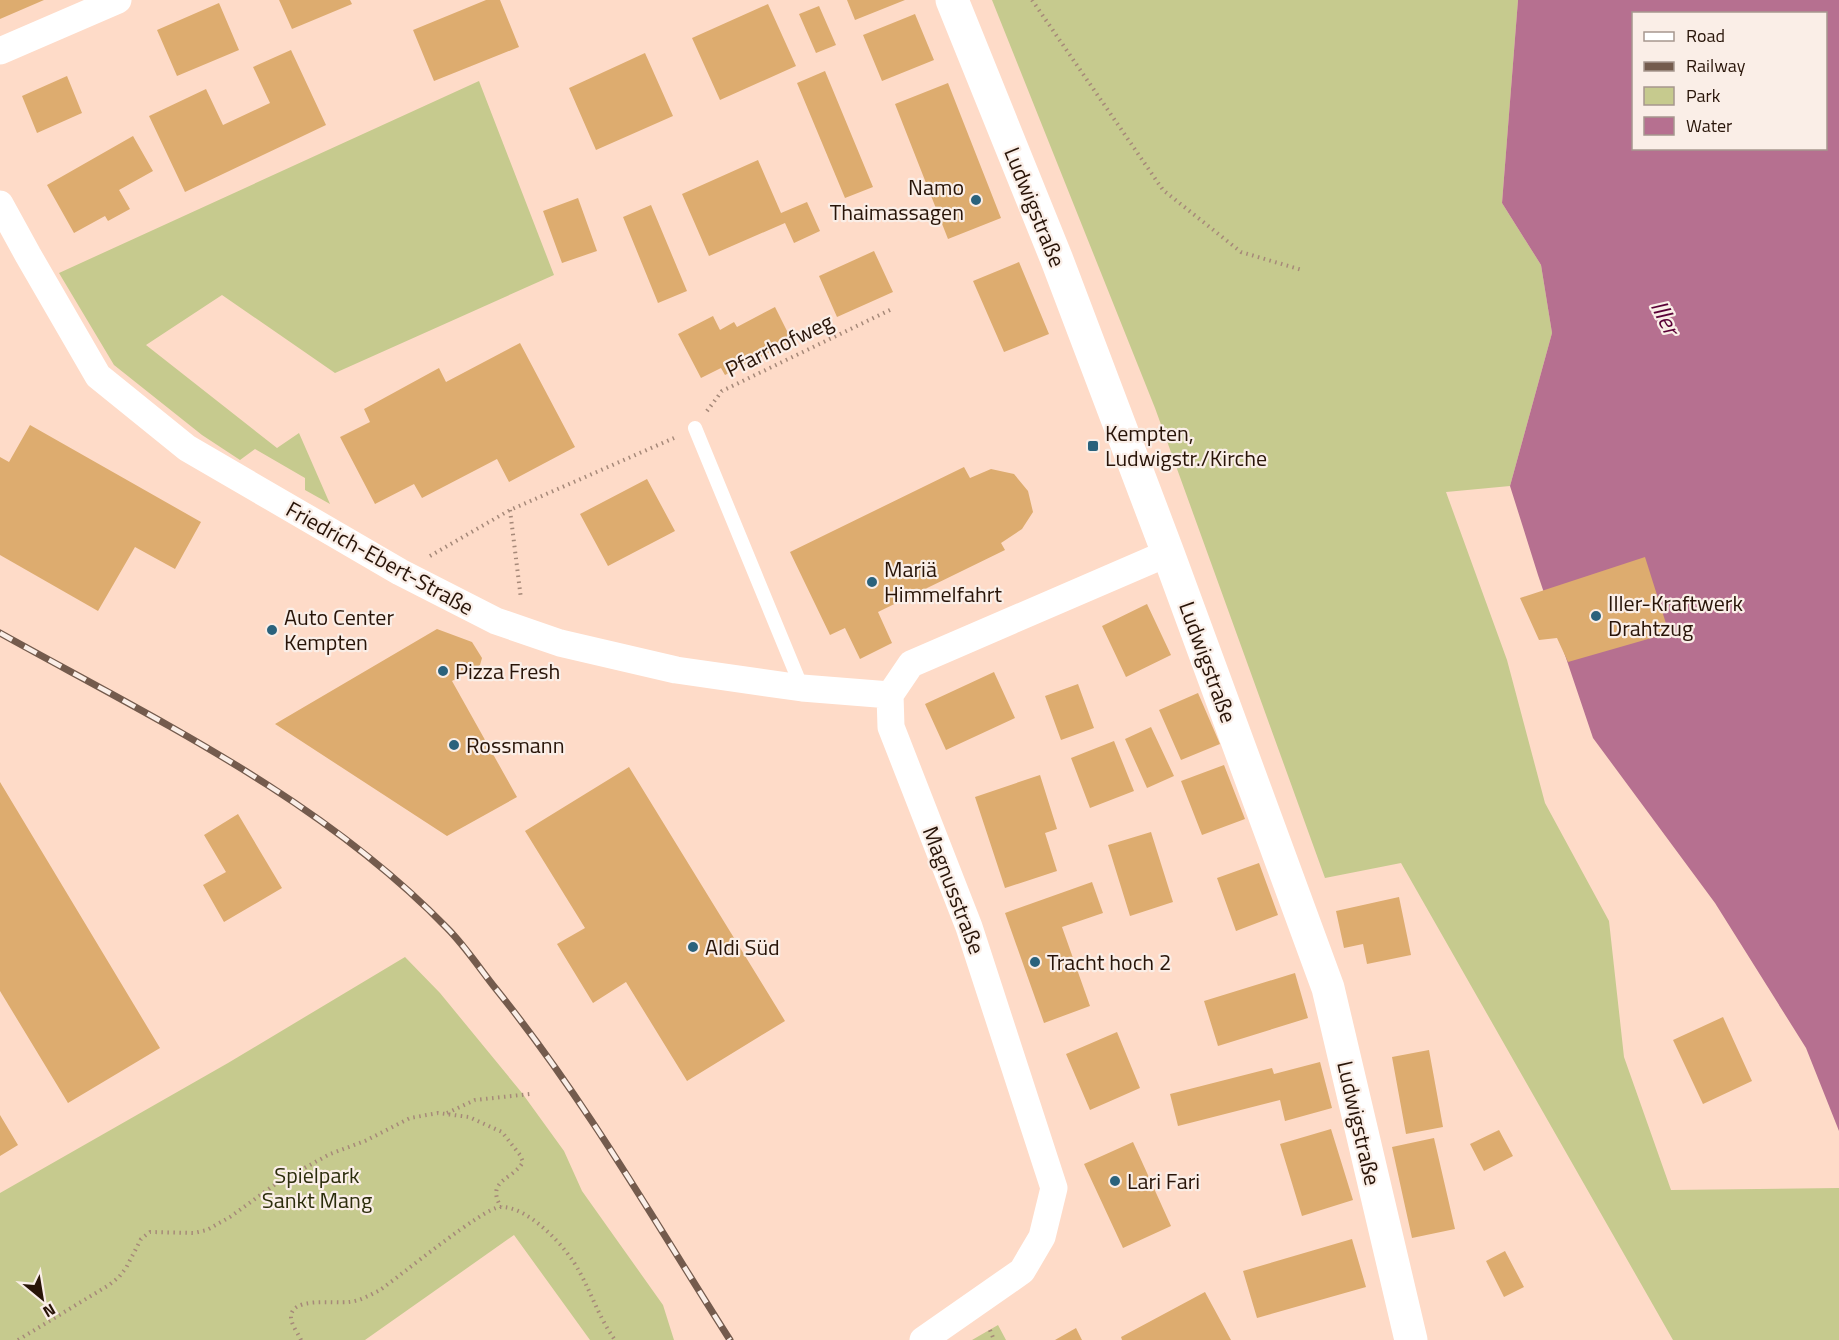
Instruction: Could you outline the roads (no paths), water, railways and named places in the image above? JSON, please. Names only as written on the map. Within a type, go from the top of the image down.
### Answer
[{"type":"street","points":[[0,51],[118,0]]},
{"type":"street","name":"Ludwigstraße","points":[[952,0],[1057,260],[1168,553],[1328,988],[1411,1340]]},
{"type":"street","name":"Friedrich-Ebert-Straße","points":[[0,204],[99,376],[187,448],[400,572],[496,621],[560,643],[675,670],[802,688],[890,695]]},
{"type":"street","points":[[890,695],[911,664],[1168,553]]},
{"type":"street","name":"Magnusstraße","points":[[890,695],[891,727],[969,927],[1053,1188],[1042,1237],[1022,1270],[923,1340]]},
{"type":"lane","points":[[694,428],[802,688]]},
{"type":"water","name":"Iller","points":[[1518,0],[1839,0],[1839,1131],[1806,1048],[1715,903],[1593,738],[1510,486],[1552,333],[1541,265],[1502,203]]},
{"type":"railway","points":[[0,633],[177,730],[292,801],[398,882],[447,928],[559,1073],[618,1161],[730,1340]]},
{"type":"place","name":"Namo Thaimassagen","points":[[976,200]]},
{"type":"place","name":"Kempten, Ludwigstr./Kirche","points":[[1093,446]]},
{"type":"place","name":"Mariä Himmelfahrt","points":[[872,582]]},
{"type":"place","name":"Iller-Kraftwerk Drahtzug","points":[[1596,616]]},
{"type":"place","name":"Auto Center Kempten","points":[[272,630]]},
{"type":"place","name":"Pizza Fresh","points":[[443,671]]},
{"type":"place","name":"Rossmann","points":[[454,745]]},
{"type":"place","name":"Aldi Süd","points":[[693,947]]},
{"type":"place","name":"Tracht hoch 2","points":[[1035,962]]},
{"type":"place","name":"Lari Fari","points":[[1115,1181]]},
{"type":"park label","name":"Spielpark Sankt Mang","points":[[317,1188]]}]
